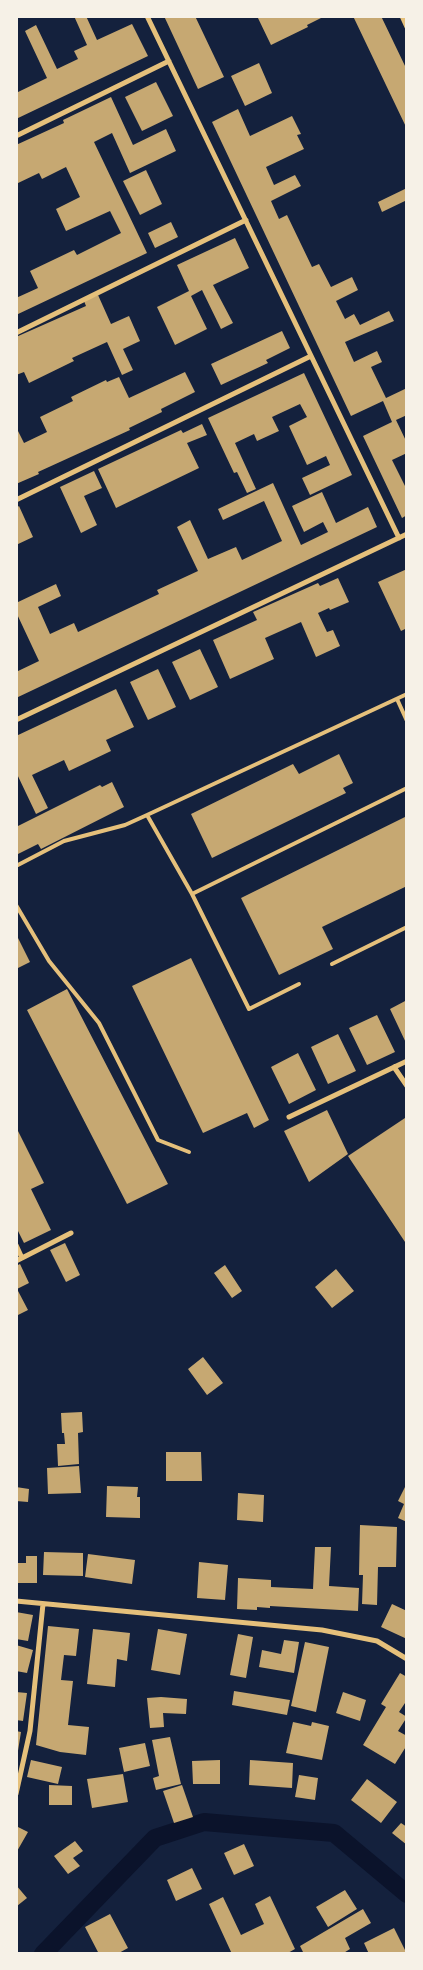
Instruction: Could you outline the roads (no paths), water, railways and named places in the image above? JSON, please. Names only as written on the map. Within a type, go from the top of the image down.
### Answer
[{"type":"street","points":[[147,16],[399,538]]},
{"type":"street","points":[[402,16],[407,27]]},
{"type":"street","points":[[16,136],[169,61]]},
{"type":"street","points":[[16,333],[246,220]]},
{"type":"street","points":[[16,500],[311,356]]},
{"type":"street","points":[[16,720],[407,534]]},
{"type":"street","points":[[288,1117],[407,1061]]},
{"type":"street","points":[[394,1067],[407,1086]]},
{"type":"street","points":[[16,1261],[71,1233]]},
{"type":"street","points":[[16,1246],[22,1258]]},
{"type":"street","points":[[16,1601],[322,1630],[377,1641],[407,1658]]},
{"type":"street","points":[[16,1794],[30,1732],[42,1604]]},
{"type":"lane","points":[[16,866],[64,842],[125,825],[147,816],[407,694]]},
{"type":"lane","points":[[397,699],[407,721]]},
{"type":"lane","points":[[192,894],[407,788]]},
{"type":"lane","points":[[147,816],[192,894],[248,1009],[300,984]]},
{"type":"lane","points":[[16,905],[49,961],[99,1023],[158,1140],[189,1152]]},
{"type":"lane","points":[[332,964],[407,927]]},
{"type":"waterway","points":[[43,1954],[155,1838],[204,1822],[334,1833],[407,1894]]}]
